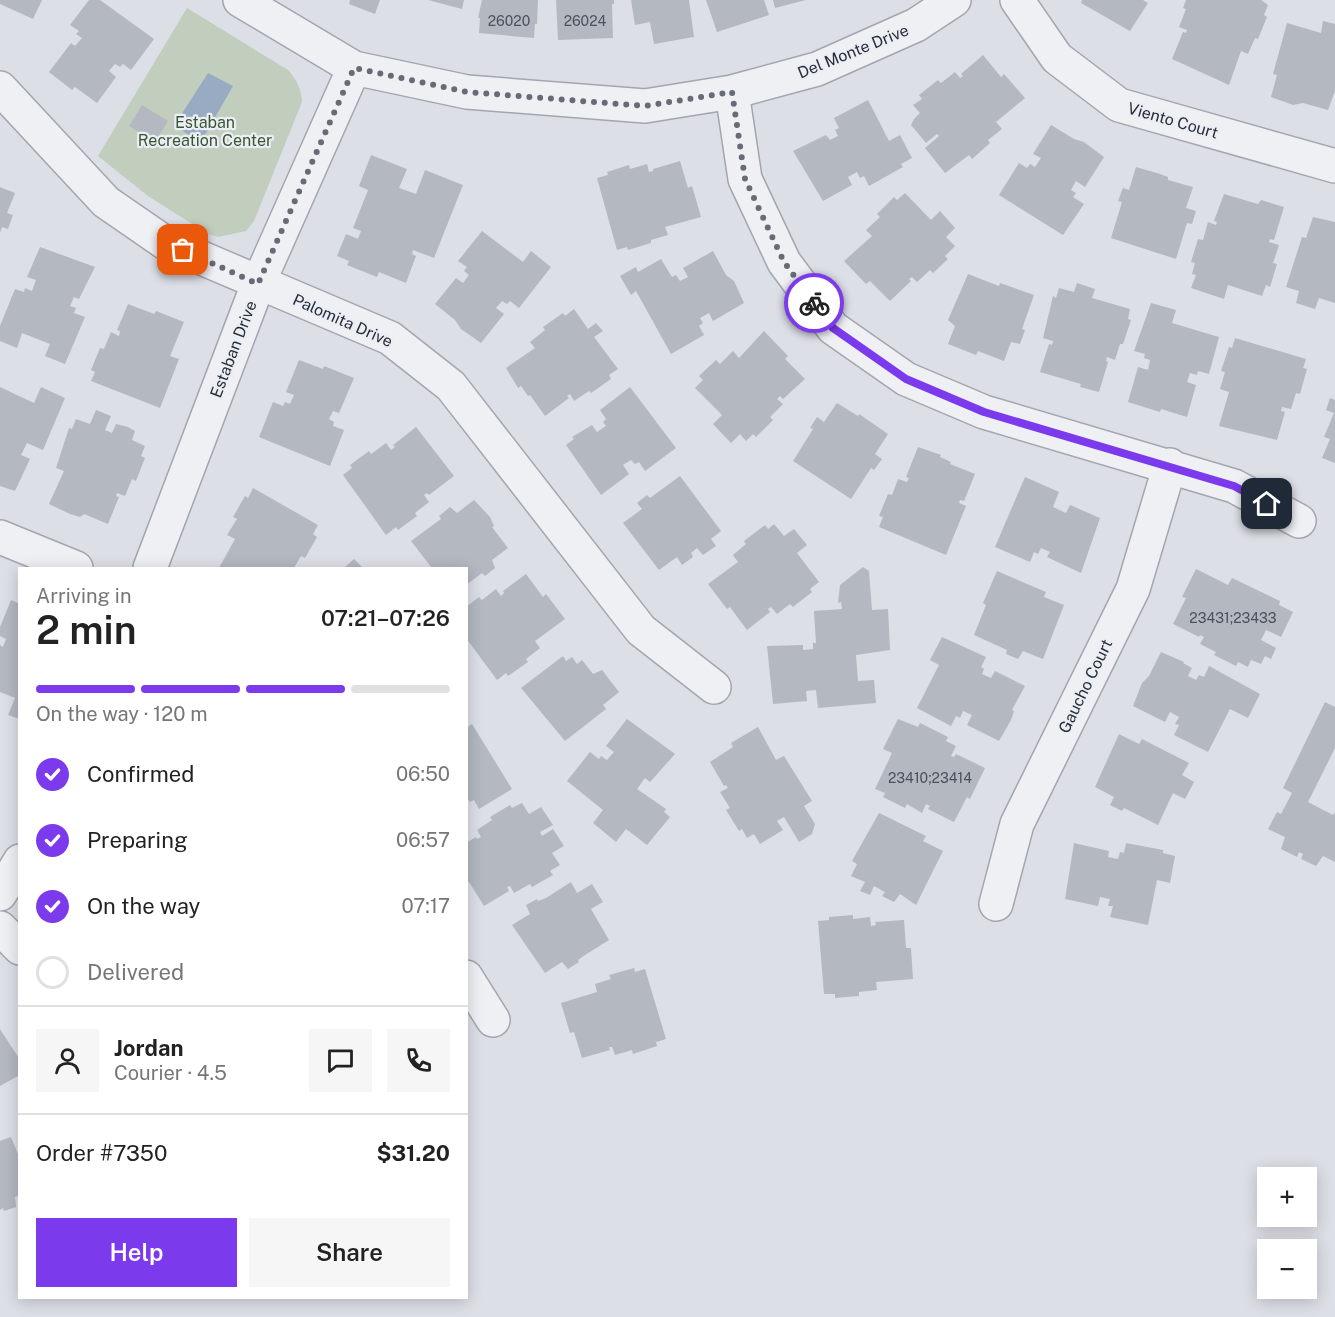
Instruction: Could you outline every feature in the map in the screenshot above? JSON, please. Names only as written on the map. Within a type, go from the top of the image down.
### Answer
[{"type":"street","name":"Del Monte Drive","points":[[240,0],[354,68],[467,92],[645,106],[732,92],[817,69],[916,26],[954,0]]},
{"type":"street","name":"Viento Court","points":[[1017,0],[1058,58],[1119,105],[1335,166]]},
{"type":"street","name":"Estaban Drive","points":[[150,567],[258,284],[354,68]]},
{"type":"street","name":"Palomita Drive","points":[[0,88],[106,202],[164,242],[258,284],[390,338],[451,386],[641,630],[714,687]]},
{"type":"street","points":[[732,92],[745,179],[784,262],[833,328],[906,379],[984,412],[1170,465],[1234,486],[1299,521]]},
{"type":"street","name":"Gaucho Court","points":[[996,904],[1017,824],[1133,589],[1170,465]]},
{"type":"street","points":[[0,537],[74,567]]},
{"type":"street","points":[[0,894],[18,864]]},
{"type":"street","points":[[0,928],[18,946]]},
{"type":"street","points":[[468,980],[493,1020]]},
{"type":"green space","name":"Estaban Recreation Center","points":[[187,8],[288,70],[298,85],[302,102],[254,221],[246,231],[218,237],[208,234],[148,196],[98,156]]},
{"type":"water","points":[[208,73],[233,86],[201,142],[174,126]]},
{"type":"building","points":[[0,0],[42,0],[33,19],[0,4]]},
{"type":"building","points":[[89,0],[100,0],[154,39],[131,70],[123,64],[120,67],[115,64],[109,71],[116,77],[97,103],[75,87],[72,90],[49,72],[71,43],[75,46],[82,38],[76,34],[79,31],[70,25]]},
{"type":"building","points":[[350,0],[380,0],[375,14],[349,4]]},
{"type":"building","points":[[428,0],[464,0],[462,9]]},
{"type":"building","points":[[482,0],[538,0],[534,38],[479,33],[480,18],[478,18]]},
{"type":"building","points":[[556,0],[614,0],[612,4],[613,38],[558,40]]},
{"type":"building","points":[[631,0],[689,0],[694,37],[654,44],[650,22],[635,25]]},
{"type":"building","points":[[706,0],[764,0],[769,15],[717,32]]},
{"type":"building","points":[[773,0],[806,0],[775,8]]},
{"type":"building","points":[[1082,0],[1143,0],[1148,3],[1130,31],[1081,3]]},
{"type":"building","points":[[1186,0],[1261,0],[1268,5],[1264,15],[1267,17],[1258,39],[1255,38],[1248,54],[1241,51],[1229,85],[1172,59],[1183,32],[1186,33],[1187,30],[1179,27],[1186,9],[1183,8]]},
{"type":"building","points":[[1323,21],[1335,24],[1335,91],[1328,110],[1303,103],[1293,105],[1271,97],[1277,75],[1273,74],[1287,23],[1321,33]]},
{"type":"building","points":[[983,55],[1001,77],[1004,74],[1025,98],[996,122],[1002,129],[988,140],[990,143],[972,159],[969,155],[945,173],[925,148],[939,136],[937,134],[926,143],[911,125],[920,113],[913,105],[922,99],[919,95],[938,80],[941,83],[955,72],[960,78],[963,76],[961,74]]},
{"type":"building","points":[[868,100],[889,141],[900,135],[912,158],[901,164],[903,167],[869,186],[864,176],[860,178],[857,172],[848,177],[852,185],[823,201],[793,151],[826,135],[830,140],[838,136],[835,130],[839,128],[834,118]]},
{"type":"building","points":[[142,105],[168,121],[155,142],[129,126]]},
{"type":"building","points":[[1051,125],[1074,139],[1084,142],[1104,157],[1085,187],[1076,181],[1071,190],[1076,193],[1073,197],[1084,204],[1063,235],[999,195],[1019,163],[1027,168],[1030,164],[1035,167],[1041,158],[1033,154]]},
{"type":"building","points":[[371,155],[407,169],[399,188],[416,194],[425,170],[463,185],[434,258],[413,250],[412,254],[416,256],[406,283],[379,272],[377,277],[347,265],[349,261],[337,256],[346,234],[358,239],[361,231],[353,228],[368,190],[359,186]]},
{"type":"building","points":[[680,161],[688,188],[692,186],[701,217],[665,227],[668,235],[651,240],[651,243],[628,250],[627,247],[617,250],[597,178],[629,165],[630,169],[647,164],[649,172]]},
{"type":"building","points":[[1136,167],[1193,187],[1186,208],[1196,211],[1192,224],[1187,223],[1176,259],[1111,238],[1122,202],[1118,201],[1123,188],[1129,190]]},
{"type":"building","points":[[0,187],[15,193],[7,213],[13,215],[8,229],[2,227],[0,233]]},
{"type":"building","points":[[905,193],[931,220],[940,211],[955,228],[946,237],[955,246],[945,256],[948,259],[933,273],[930,270],[917,282],[912,277],[909,279],[911,281],[890,301],[870,281],[866,284],[844,261],[872,236],[866,230],[880,217],[877,214],[894,197],[897,200]]},
{"type":"building","points":[[1224,194],[1258,204],[1261,200],[1284,207],[1274,240],[1270,239],[1269,242],[1279,245],[1273,263],[1277,264],[1270,287],[1266,285],[1262,296],[1228,285],[1224,299],[1191,288],[1196,275],[1192,274],[1195,263],[1191,262],[1198,239],[1203,240],[1208,222],[1216,225],[1217,222],[1214,221]]},
{"type":"building","points":[[1313,217],[1335,222],[1335,303],[1319,298],[1315,309],[1296,303],[1299,291],[1286,287],[1302,237],[1306,238]]},
{"type":"building","points":[[482,231],[523,262],[531,251],[551,267],[519,308],[510,301],[507,304],[502,301],[496,308],[504,314],[481,343],[461,329],[455,320],[435,304],[456,278],[463,283],[469,275],[464,271],[467,267],[458,261]]},
{"type":"building","points":[[40,247],[95,267],[79,299],[74,297],[70,306],[76,308],[74,313],[85,317],[65,364],[45,356],[50,344],[22,333],[17,348],[0,341],[0,326],[15,289],[24,292],[25,288],[32,291],[36,280],[27,277]]},
{"type":"building","points":[[713,251],[726,275],[734,281],[744,303],[713,321],[709,313],[700,318],[703,323],[699,326],[704,335],[671,354],[636,291],[631,295],[620,276],[636,267],[638,272],[661,259],[672,277],[676,275],[680,281],[688,277],[683,268]]},
{"type":"building","points":[[968,274],[999,286],[1000,283],[1034,295],[1022,329],[1025,330],[1020,344],[1011,342],[1004,361],[978,351],[976,355],[948,344],[955,326],[948,320]]},
{"type":"building","points":[[1077,283],[1095,289],[1092,298],[1130,309],[1128,319],[1131,320],[1123,344],[1120,344],[1115,360],[1107,357],[1108,362],[1099,392],[1040,372],[1049,344],[1052,345],[1053,341],[1043,338],[1053,296],[1056,298],[1059,288],[1074,292]]},
{"type":"building","points":[[1151,303],[1176,310],[1172,323],[1219,337],[1209,374],[1198,371],[1197,375],[1190,373],[1187,382],[1196,385],[1187,417],[1161,409],[1160,412],[1128,402],[1138,367],[1148,370],[1150,360],[1144,358],[1145,354],[1134,351]]},
{"type":"building","points":[[128,304],[154,314],[156,311],[184,322],[170,356],[179,359],[160,408],[91,381],[95,372],[91,370],[100,348],[104,349],[111,332],[119,336],[120,331],[117,330]]},
{"type":"building","points":[[574,309],[588,329],[596,323],[603,331],[594,337],[618,369],[609,375],[611,379],[591,393],[589,391],[574,401],[570,394],[567,396],[569,398],[545,416],[530,395],[528,396],[521,386],[518,388],[506,368],[535,348],[530,342],[545,330],[543,327],[563,313],[565,316]]},
{"type":"building","points":[[764,331],[788,356],[785,359],[805,379],[783,399],[780,396],[777,399],[783,404],[770,417],[773,420],[756,437],[753,434],[746,441],[740,434],[731,443],[713,424],[722,415],[695,388],[703,380],[699,376],[716,360],[720,364],[733,351],[739,358]]},
{"type":"building","points":[[1235,338],[1306,359],[1303,368],[1307,369],[1300,394],[1296,393],[1291,409],[1282,407],[1281,411],[1285,412],[1277,440],[1219,426],[1229,392],[1220,389],[1225,372],[1221,371],[1229,347],[1232,348]]},
{"type":"building","points":[[299,360],[323,369],[324,366],[354,378],[339,413],[333,411],[329,419],[334,422],[333,426],[344,430],[330,466],[259,437],[273,402],[283,406],[285,402],[290,404],[294,395],[286,392]]},
{"type":"building","points":[[0,387],[34,403],[41,387],[65,398],[43,450],[27,443],[21,455],[30,459],[15,491],[0,486]]},
{"type":"building","points":[[630,387],[676,448],[645,471],[639,462],[635,464],[631,460],[623,465],[629,474],[601,495],[566,445],[574,439],[572,437],[592,425],[597,432],[606,426],[603,422],[606,419],[600,410]]},
{"type":"building","points":[[1330,398],[1335,400],[1335,463],[1322,458],[1330,439],[1324,437],[1334,413],[1326,410]]},
{"type":"building","points":[[837,403],[858,416],[859,414],[888,434],[875,454],[882,459],[874,470],[871,468],[851,499],[793,461],[813,429],[810,428],[817,417],[824,422]]},
{"type":"building","points":[[96,410],[111,416],[105,430],[112,433],[116,424],[128,427],[135,431],[132,440],[145,446],[141,456],[145,458],[136,481],[132,479],[125,496],[117,493],[116,496],[119,497],[108,524],[84,514],[80,517],[70,514],[49,504],[64,471],[56,468],[69,428],[72,429],[76,419],[90,424]]},
{"type":"building","points":[[416,427],[454,476],[429,495],[427,493],[424,495],[429,502],[415,513],[417,516],[398,530],[396,527],[386,535],[343,475],[352,468],[350,465],[369,451],[371,454],[386,443],[391,450],[395,447],[393,445]]},
{"type":"building","points":[[918,447],[941,455],[940,457],[951,462],[950,464],[975,474],[964,501],[960,500],[959,503],[966,506],[946,555],[879,527],[883,517],[879,516],[888,494],[892,495],[898,479],[907,482],[909,478],[906,477]]},
{"type":"building","points":[[680,476],[721,531],[711,539],[716,546],[703,555],[697,548],[691,553],[693,557],[682,565],[677,557],[659,570],[623,523],[642,509],[637,503],[647,495],[650,498]]},
{"type":"building","points":[[1025,477],[1059,492],[1053,507],[1066,513],[1070,505],[1100,518],[1081,573],[1047,557],[1050,552],[1041,548],[1038,554],[1034,552],[1030,562],[995,547]]},
{"type":"building","points":[[253,488],[318,525],[313,534],[317,537],[305,558],[301,556],[295,567],[220,567],[235,539],[227,535],[237,519],[233,517],[245,496],[248,498]]},
{"type":"building","points":[[474,500],[490,517],[494,526],[492,527],[508,548],[492,560],[495,568],[485,576],[482,573],[468,584],[468,567],[431,567],[411,541],[441,519],[439,516],[450,507],[457,513]]},
{"type":"building","points":[[774,524],[784,536],[794,529],[807,545],[797,553],[819,582],[810,589],[812,592],[793,607],[790,604],[777,614],[771,607],[768,609],[770,612],[747,630],[730,607],[727,609],[708,584],[738,562],[733,555],[746,544],[744,541],[765,525],[768,529]]},
{"type":"building","points":[[354,559],[362,567],[345,567]]},
{"type":"building","points":[[863,567],[869,571],[872,610],[888,609],[890,650],[856,655],[858,681],[874,680],[876,703],[818,708],[816,690],[806,691],[807,701],[773,704],[767,646],[803,645],[803,650],[813,649],[813,643],[816,643],[814,611],[842,609],[841,602],[838,603],[840,585]]},
{"type":"building","points":[[1196,569],[1228,585],[1232,578],[1280,601],[1279,605],[1293,612],[1281,637],[1266,630],[1261,640],[1276,648],[1271,659],[1265,656],[1261,664],[1251,660],[1248,667],[1238,662],[1236,666],[1214,655],[1216,652],[1200,644],[1204,637],[1200,635],[1199,637],[1173,624],[1186,598],[1182,597]]},
{"type":"building","points":[[997,571],[1046,592],[1044,597],[1064,605],[1043,659],[1023,651],[1018,659],[1006,654],[1007,650],[974,635],[986,605],[983,603]]},
{"type":"building","points":[[526,574],[543,597],[546,594],[565,619],[535,641],[540,648],[526,659],[528,662],[508,676],[506,673],[497,680],[468,641],[468,605],[479,597],[482,600],[496,589],[501,596],[503,591]]},
{"type":"building","points":[[11,600],[18,603],[18,718],[8,715],[15,698],[0,692],[0,645],[3,647],[6,639],[0,636],[0,627]]},
{"type":"building","points":[[942,637],[986,657],[981,667],[984,669],[982,674],[991,678],[995,671],[1025,686],[1012,710],[1014,711],[1011,720],[999,741],[967,725],[972,715],[963,711],[960,718],[956,716],[951,726],[917,708],[939,665],[930,660]]},
{"type":"building","points":[[1161,652],[1192,668],[1188,676],[1196,680],[1199,675],[1204,677],[1209,666],[1260,694],[1248,718],[1230,709],[1208,752],[1174,735],[1179,725],[1175,724],[1179,717],[1170,712],[1165,722],[1133,706],[1142,683],[1149,676]]},
{"type":"building","points":[[563,656],[566,661],[572,657],[577,664],[582,660],[593,674],[602,670],[619,692],[603,705],[606,709],[565,741],[521,688]]},
{"type":"building","points":[[1325,702],[1335,707],[1335,748],[1308,802],[1333,815],[1335,812],[1335,862],[1323,856],[1316,866],[1301,859],[1303,854],[1299,852],[1297,857],[1281,849],[1285,837],[1268,829],[1277,812],[1281,814],[1292,793],[1283,788]]},
{"type":"building","points":[[627,719],[675,754],[650,782],[645,778],[637,789],[666,809],[664,812],[670,817],[647,845],[626,829],[616,842],[593,823],[603,810],[567,781],[590,752],[599,759],[601,756],[607,760],[614,752],[606,746]]},
{"type":"building","points":[[898,719],[918,727],[920,723],[948,737],[946,741],[956,746],[951,756],[954,757],[956,754],[985,768],[970,799],[967,797],[954,822],[928,809],[930,806],[926,804],[922,813],[907,804],[905,808],[883,797],[885,793],[875,789],[892,753],[883,749]]},
{"type":"building","points":[[472,724],[512,789],[479,809],[474,800],[470,802],[468,799],[468,727]]},
{"type":"building","points":[[758,727],[776,760],[784,756],[812,801],[804,806],[815,824],[812,834],[799,842],[784,817],[777,821],[783,830],[760,844],[754,834],[747,838],[742,829],[739,831],[726,810],[730,808],[720,792],[728,788],[724,786],[710,762],[733,747],[731,743]]},
{"type":"building","points":[[1119,734],[1139,744],[1142,739],[1189,763],[1182,775],[1194,782],[1185,799],[1173,793],[1158,825],[1124,808],[1122,811],[1110,805],[1114,797],[1095,787]]},
{"type":"building","points":[[522,803],[529,814],[541,807],[553,825],[540,832],[542,836],[553,829],[564,846],[552,853],[560,865],[550,871],[553,875],[532,887],[530,884],[514,893],[510,886],[507,887],[509,891],[484,906],[468,882],[468,842],[481,837],[477,830],[492,820],[490,817],[510,805],[512,808]]},
{"type":"building","points":[[879,813],[926,836],[923,841],[943,851],[916,905],[900,894],[894,902],[882,896],[885,892],[874,886],[870,895],[860,891],[865,882],[851,876],[857,864],[852,861]]},
{"type":"building","points":[[1074,843],[1109,851],[1108,857],[1118,859],[1120,852],[1124,853],[1126,843],[1163,850],[1163,853],[1175,856],[1170,883],[1157,880],[1148,925],[1110,917],[1113,906],[1108,906],[1110,899],[1100,897],[1098,906],[1065,899]]},
{"type":"building","points":[[571,882],[577,893],[592,884],[603,902],[591,909],[609,940],[568,969],[562,962],[545,973],[512,925],[530,914],[526,905],[537,899],[538,901],[546,898]]},
{"type":"building","points":[[853,915],[853,919],[870,917],[871,926],[876,925],[875,922],[904,920],[906,948],[911,948],[913,979],[876,982],[877,990],[859,992],[859,996],[835,998],[835,994],[824,994],[818,921],[829,920],[829,917]]},
{"type":"building","points":[[634,968],[635,972],[645,969],[666,1039],[656,1042],[657,1046],[633,1054],[632,1050],[615,1055],[612,1047],[609,1047],[610,1050],[582,1058],[574,1032],[570,1033],[561,1003],[597,992],[595,984],[611,979],[609,975]]},
{"type":"building","points":[[0,1029],[18,1057],[18,1076],[0,1086]]},
{"type":"building","points":[[11,1137],[18,1154],[16,1207],[4,1211],[3,1208],[0,1210],[0,1141]]},
{"type":"way so far","points":[[183,250],[258,284],[354,68],[467,92],[645,106],[732,92],[745,179],[784,262],[814,303]]},
{"type":"route","points":[[814,303],[833,328],[906,379],[984,412],[1170,465],[1234,486],[1267,504]]}]
